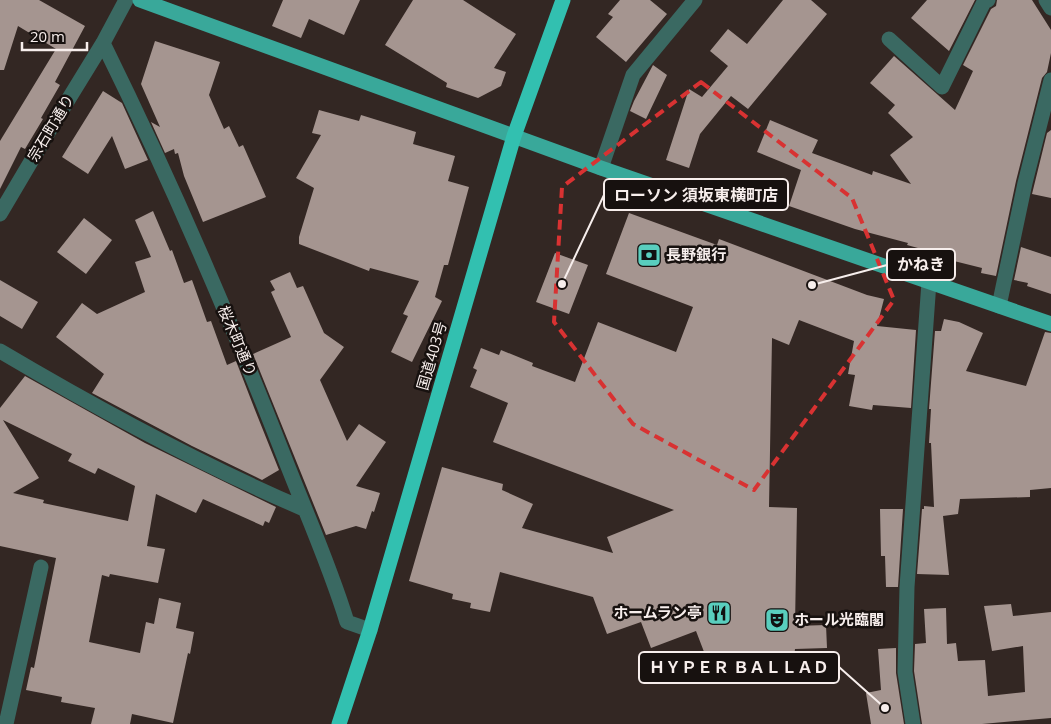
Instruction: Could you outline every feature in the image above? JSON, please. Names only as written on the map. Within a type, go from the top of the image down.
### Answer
[{"type":"highway","name":"国道403号","points":[[339,724],[370,630],[514,136],[563,0]]},
{"type":"main road","points":[[140,0],[601,168],[1051,324]]},
{"type":"street","name":"宗石町通り","points":[[0,214],[103,43],[126,0]]},
{"type":"street","points":[[601,168],[633,76],[696,0]]},
{"type":"street","points":[[889,40],[942,88],[984,2],[988,0]]},
{"type":"street","points":[[1046,0],[1051,8]]},
{"type":"street","name":"桜木町通り","points":[[103,43],[148,134],[261,398],[336,588],[347,622],[370,630]]},
{"type":"street","points":[[999,306],[1025,182],[1051,80]]},
{"type":"street","points":[[913,724],[906,672],[907,587],[929,282]]},
{"type":"street","points":[[0,351],[136,426],[266,492],[304,508]]},
{"type":"street","points":[[6,724],[41,566]]},
{"type":"highlighted area","points":[[701,82],[852,198],[894,300],[754,490],[633,424],[554,322],[562,187]]},
{"type":"building","points":[[0,0],[39,0],[85,26],[55,82],[60,85],[41,118],[43,119],[25,149],[21,147],[0,189],[0,141],[56,49],[18,26],[4,70],[0,70]]},
{"type":"building","points":[[283,0],[360,0],[344,35],[309,19],[301,38],[272,26]]},
{"type":"building","points":[[413,0],[463,0],[516,34],[494,68],[506,72],[501,86],[478,98],[446,87],[447,83],[385,45]]},
{"type":"building","points":[[620,0],[650,0],[667,14],[626,62],[596,37],[613,17],[608,14]]},
{"type":"building","points":[[783,0],[811,0],[827,14],[748,109],[731,96],[700,134],[689,168],[666,160],[689,89],[702,97],[728,66],[710,51],[728,29],[747,44]]},
{"type":"building","points":[[927,0],[975,0],[949,51],[911,18]]},
{"type":"building","points":[[997,0],[1032,0],[1051,30],[1051,53],[1047,72],[1042,78],[1016,181],[996,276],[981,273],[982,268],[946,259],[947,256],[855,229],[789,206],[801,170],[757,152],[770,120],[818,140],[812,153],[872,175],[873,171],[911,184],[890,155],[913,137],[888,113],[895,105],[870,83],[894,56],[955,110],[973,71],[963,65],[991,9],[996,6]]},
{"type":"building","points":[[155,41],[220,62],[209,95],[224,129],[229,126],[239,147],[243,145],[266,197],[203,222],[184,176],[178,153],[175,154],[174,149],[165,153],[151,122],[160,127],[141,84]]},
{"type":"building","points":[[653,65],[667,75],[646,119],[630,111]]},
{"type":"building","points":[[103,91],[122,103],[148,160],[125,169],[112,136],[88,174],[62,157]]},
{"type":"building","points":[[319,110],[359,121],[361,115],[416,132],[413,144],[455,156],[448,181],[469,187],[448,265],[444,265],[435,297],[442,301],[412,362],[391,352],[408,316],[403,314],[419,281],[370,268],[369,271],[299,244],[299,237],[314,188],[296,178],[321,135],[312,133]]},
{"type":"building","points":[[1051,130],[1051,198],[1032,194],[1047,133]]},
{"type":"building","points":[[153,211],[170,251],[172,250],[184,283],[192,280],[207,322],[211,321],[227,365],[236,361],[279,470],[262,480],[192,446],[92,393],[104,374],[56,337],[82,303],[97,314],[145,292],[135,262],[151,257],[135,220]]},
{"type":"building","points":[[629,213],[717,245],[719,239],[867,295],[884,299],[877,326],[916,330],[911,408],[873,405],[872,410],[849,406],[855,375],[848,374],[854,341],[799,320],[789,345],[772,338],[769,507],[797,508],[795,626],[826,625],[827,648],[795,649],[794,658],[706,657],[696,631],[651,648],[641,622],[607,634],[593,597],[500,572],[490,612],[470,608],[471,603],[452,599],[453,594],[409,581],[442,467],[503,484],[502,490],[533,504],[522,528],[613,553],[607,537],[674,510],[493,442],[508,403],[470,387],[477,370],[473,368],[481,348],[499,355],[501,350],[533,363],[532,366],[575,382],[598,322],[676,352],[693,307],[606,274]]},
{"type":"building","points":[[84,218],[112,240],[86,274],[57,252]]},
{"type":"building","points":[[1021,247],[1051,257],[1051,294],[1027,286],[1028,283],[1014,280]]},
{"type":"building","points":[[555,253],[588,265],[569,314],[536,302]]},
{"type":"building","points":[[290,272],[297,288],[303,286],[324,333],[344,347],[320,380],[347,441],[359,424],[386,442],[356,486],[380,493],[366,529],[356,526],[326,535],[253,354],[291,337],[271,292],[275,290],[270,281]]},
{"type":"building","points":[[0,280],[38,302],[22,329],[0,316]]},
{"type":"building","points":[[944,319],[959,322],[983,333],[966,371],[1026,386],[1045,332],[1051,333],[1051,488],[1030,490],[1030,497],[960,499],[958,514],[943,516],[949,575],[917,574],[922,509],[924,509],[924,506],[934,507],[931,443],[929,443],[931,409],[929,409],[935,331],[941,331]]},
{"type":"building","points":[[25,376],[145,443],[276,507],[269,523],[265,521],[263,526],[203,499],[196,513],[156,494],[147,546],[165,549],[158,583],[110,574],[109,577],[102,575],[89,642],[140,653],[146,622],[154,624],[159,598],[181,603],[176,628],[194,632],[173,723],[132,714],[130,724],[91,724],[95,708],[61,702],[62,697],[26,690],[31,667],[34,668],[56,558],[0,546],[0,408]],"holes":[[[3,420],[72,454],[68,461],[95,474],[98,468],[135,486],[128,521],[43,503],[44,500],[13,493],[39,478]]]},
{"type":"building","points":[[880,509],[903,509],[898,587],[886,587],[885,556],[881,556]]},
{"type":"building","points":[[1011,604],[1013,616],[1051,612],[1051,718],[982,724],[922,724],[914,671],[915,644],[926,643],[924,609],[946,608],[947,644],[956,643],[958,661],[985,660],[988,696],[1025,692],[1023,646],[992,651],[984,606]]},
{"type":"building","points":[[896,648],[896,673],[904,724],[871,724],[866,693],[881,690],[878,649]]},
{"type":"place","name":"長野銀行","points":[[649,255]]},
{"type":"place","name":"ローソン 須坂東横町店","points":[[562,284]]},
{"type":"place","name":"かねき","points":[[812,285]]},
{"type":"place","name":"ホームラン亭","points":[[719,613]]},
{"type":"place","name":"ホール光臨閣","points":[[777,620]]},
{"type":"place","name":"ＨＹＰＥＲ ＢＡＬＬＡＤ","points":[[885,708]]}]
